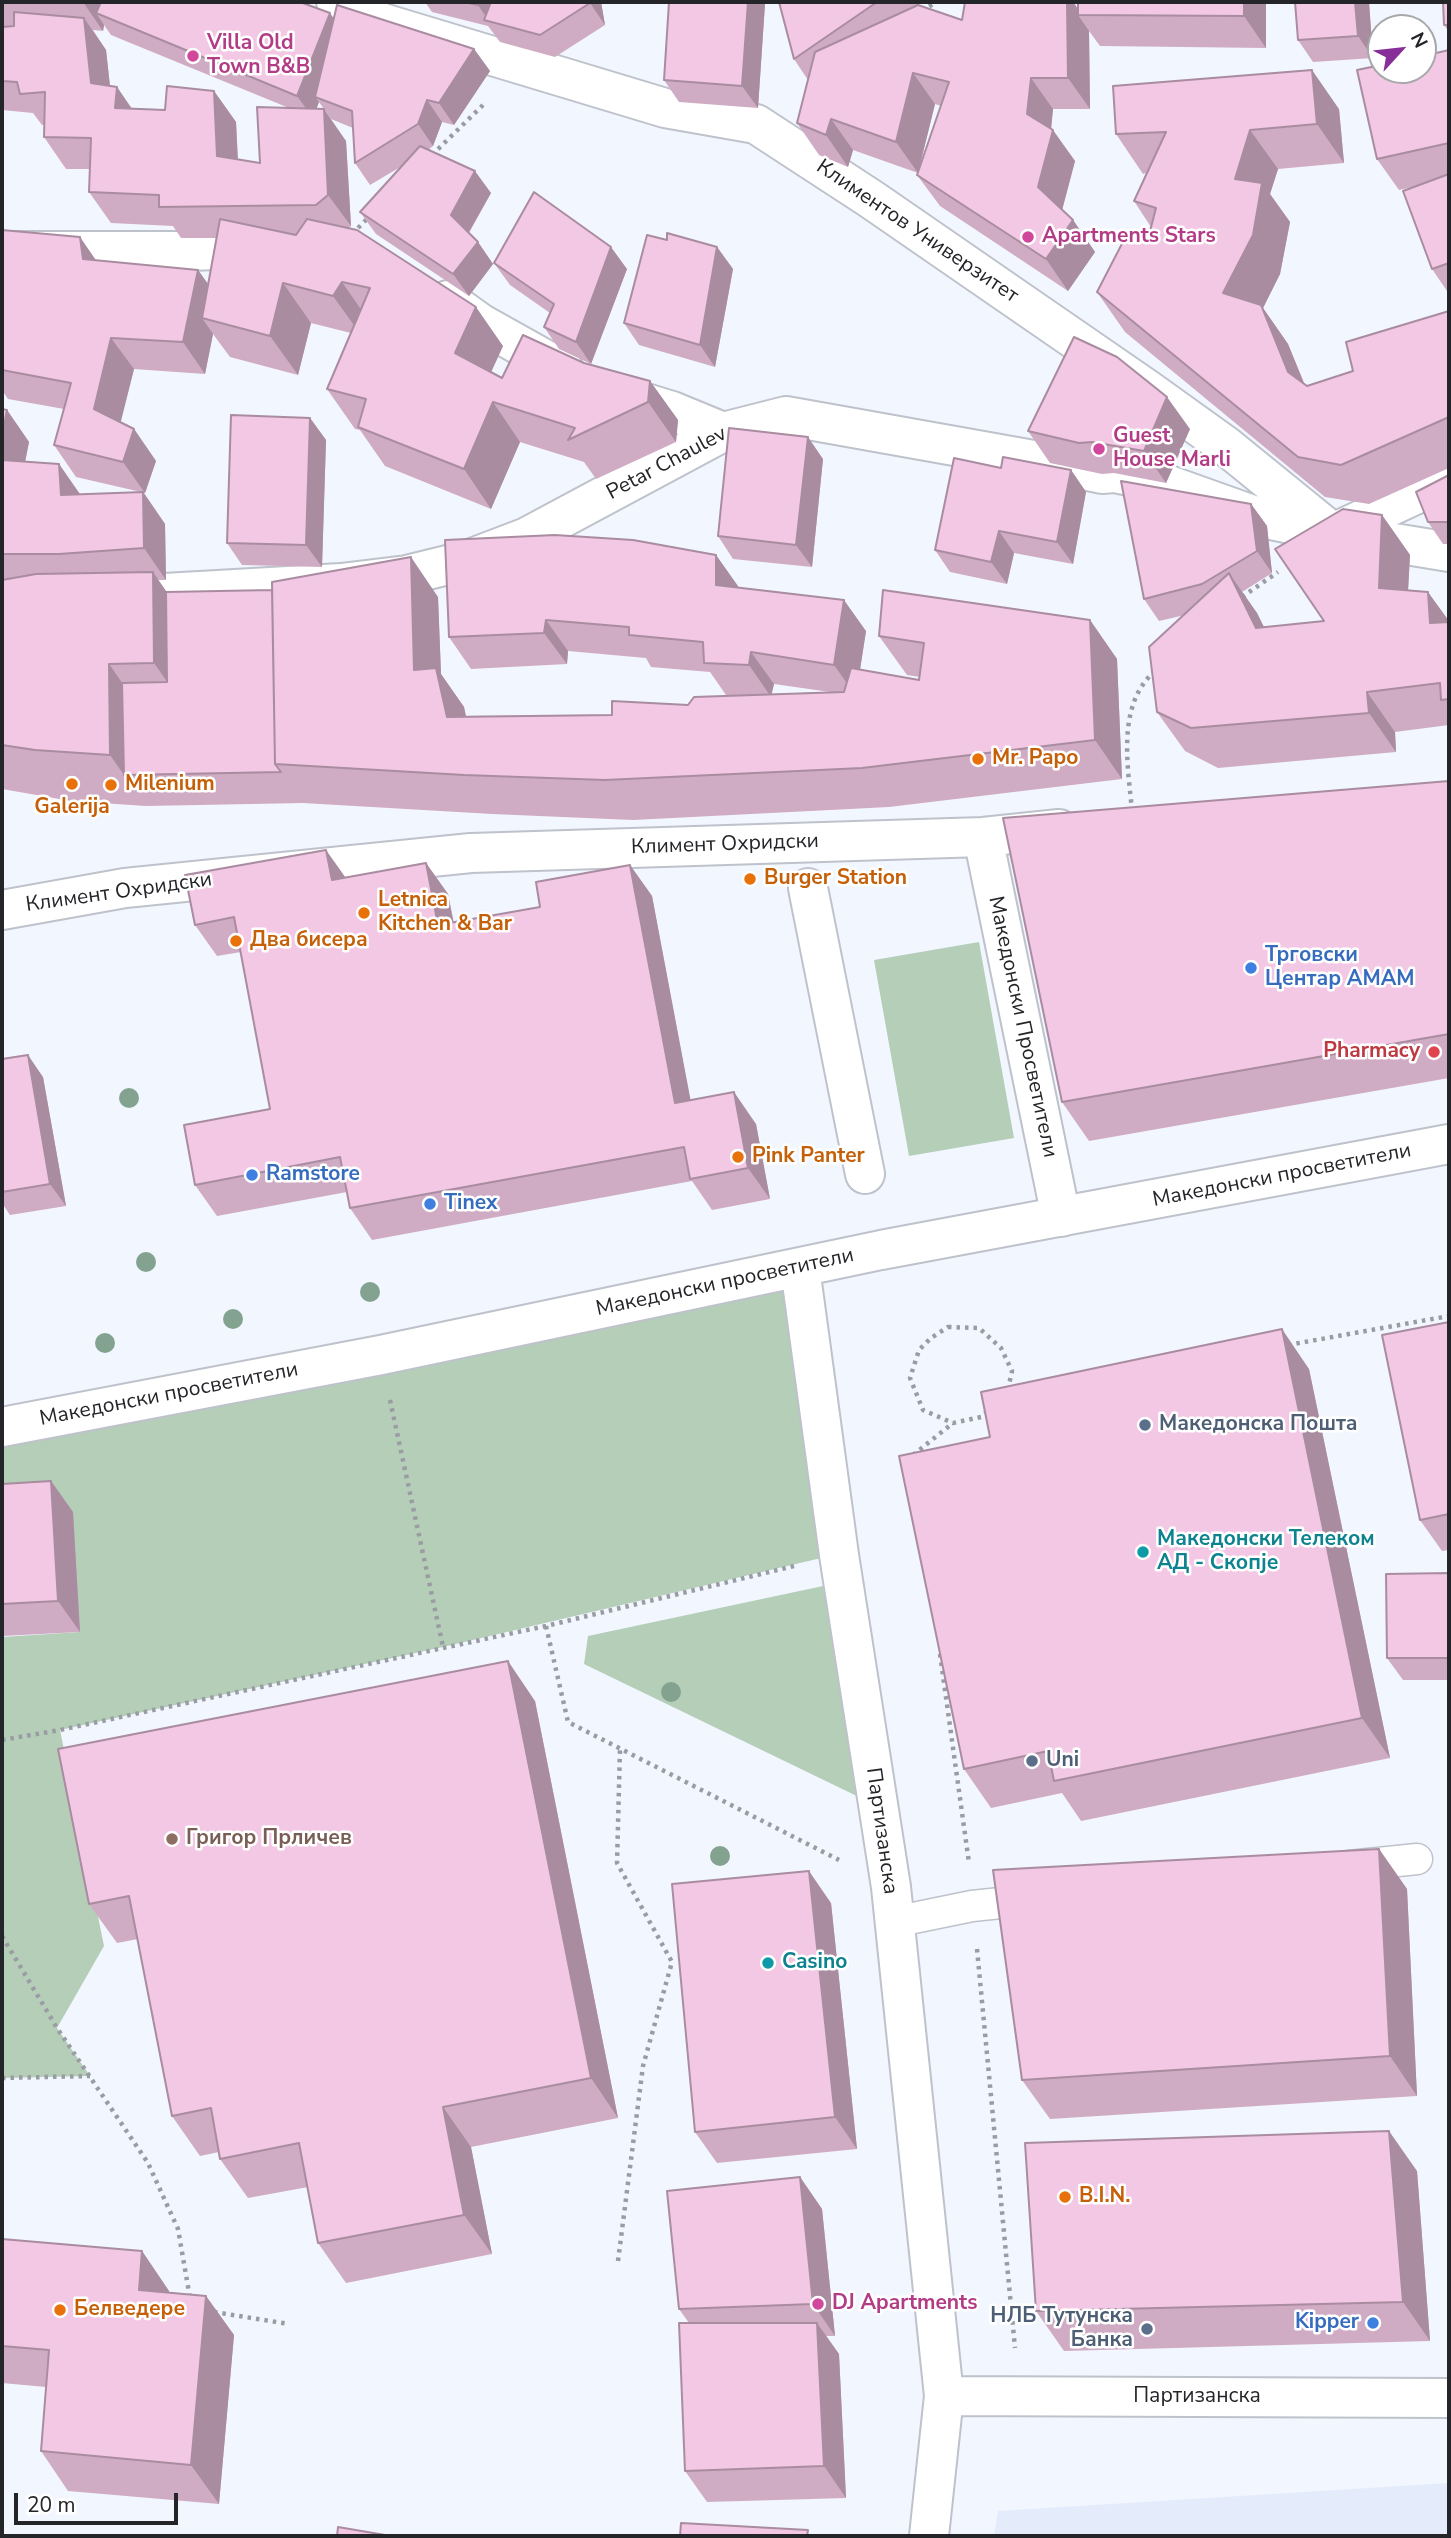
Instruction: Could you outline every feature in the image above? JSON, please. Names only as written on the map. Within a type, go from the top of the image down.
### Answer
[{"type":"street","name":"Климентов Универзитет","points":[[336,2],[383,23],[665,108],[756,124],[871,199],[1149,390],[1226,446],[1333,533],[1449,552]]},
{"type":"street","points":[[2,251],[191,251],[343,242]]},
{"type":"street","points":[[415,277],[480,323],[601,389],[672,411],[723,432]]},
{"type":"street","name":"Petar Chaulev","points":[[89,597],[341,583],[407,575],[464,561],[527,537],[723,432],[786,416],[1163,483],[1261,518],[1333,533]]},
{"type":"street","points":[[1333,533],[1449,479]]},
{"type":"street","name":"Климент Охридски","points":[[2,910],[125,888],[471,853],[983,837],[1133,820]]},
{"type":"street","name":"Македонски Просветители","points":[[983,837],[1061,1216]]},
{"type":"street","points":[[808,888],[865,1174]]},
{"type":"street","name":"Македонски просветители","points":[[2,1427],[381,1355],[881,1250],[1449,1144]]},
{"type":"street","name":"Партизанска","points":[[800,1268],[839,1555],[892,1904],[944,2396],[929,2536]]},
{"type":"street","name":"Партизанска","points":[[944,2396],[1449,2398]]},
{"type":"lane","points":[[1320,1869],[1417,1859]]},
{"type":"lane","points":[[892,1904],[972,1906],[1070,1895]]},
{"type":"path","points":[[914,18],[936,2]]},
{"type":"path","points":[[429,158],[523,65]]},
{"type":"path","points":[[343,242],[372,214]]},
{"type":"path","points":[[1242,597],[1333,533]]},
{"type":"path","points":[[1133,820],[1126,748],[1130,710],[1149,676],[1159,667]]},
{"type":"path","points":[[1284,1345],[1449,1316]]},
{"type":"path","points":[[1007,1394],[1012,1371],[1001,1348],[979,1328],[948,1327],[919,1350],[910,1378],[923,1410],[953,1423],[981,1417],[1007,1394],[1018,1392]]},
{"type":"path","points":[[381,1355],[443,1647]]},
{"type":"path","points":[[2,1740],[60,1730],[546,1626],[839,1555]]},
{"type":"path","points":[[546,1626],[568,1722],[620,1748],[892,1904]]},
{"type":"path","points":[[618,2261],[643,2066],[673,1962],[617,1863],[620,1748]]},
{"type":"path","points":[[2,1937],[57,2028],[148,2163],[178,2229],[192,2309]]},
{"type":"path","points":[[2,2078],[90,2076]]},
{"type":"path","points":[[204,2311],[289,2324]]},
{"type":"shaded area","points":[[1449,2483],[1449,2536],[994,2536],[998,2511]]},
{"type":"green space","points":[[979,942],[1014,1138],[909,1156],[874,960]]},
{"type":"green space","points":[[793,1272],[834,1555],[443,1647],[60,1730],[104,1946],[57,2028],[90,2076],[2,2078],[2,1637],[80,1632],[2,1516],[2,1427]]},
{"type":"green space","points":[[823,1586],[863,1799],[584,1664],[588,1636]]},
{"type":"building","points":[[101,2],[300,2],[330,13],[297,96],[96,13]]},
{"type":"building","points":[[491,2],[590,3],[540,35],[484,20]]},
{"type":"building","points":[[669,2],[748,2],[742,86],[664,80]]},
{"type":"building","points":[[779,2],[877,2],[794,59]]},
{"type":"building","points":[[965,2],[1067,2],[1068,78],[1031,78],[1027,114],[1053,130],[1038,187],[1073,220],[1046,259],[917,175],[949,82],[913,73],[896,142],[831,119],[826,135],[797,123],[815,52],[918,5],[962,20]]},
{"type":"building","points":[[1078,2],[1244,2],[1244,16],[1078,15]]},
{"type":"building","points":[[1295,2],[1355,2],[1358,36],[1298,40]]},
{"type":"building","points":[[1443,2],[1449,2],[1449,25],[1444,25]]},
{"type":"building","points":[[337,5],[474,49],[439,103],[427,100],[418,124],[355,163],[352,111],[315,97]]},
{"type":"building","points":[[14,12],[84,18],[91,83],[117,87],[115,108],[165,110],[167,86],[214,91],[217,156],[260,163],[257,107],[324,109],[328,195],[316,205],[159,207],[159,195],[89,192],[91,138],[44,137],[45,92],[20,94],[17,82],[2,81],[2,27],[14,26]]},
{"type":"building","points":[[1449,50],[1449,143],[1377,159],[1357,70],[1367,68],[1367,84],[1437,84],[1437,53]]},
{"type":"building","points":[[1312,70],[1317,124],[1250,130],[1235,179],[1262,183],[1253,235],[1223,293],[1261,305],[1288,372],[1307,386],[1353,371],[1346,342],[1449,311],[1449,417],[1341,465],[1298,457],[1097,292],[1127,234],[1149,235],[1156,208],[1134,201],[1166,132],[1116,134],[1113,86]]},
{"type":"building","points":[[420,146],[475,171],[451,215],[478,242],[453,274],[360,212]]},
{"type":"building","points":[[1449,174],[1449,263],[1432,269],[1403,191]]},
{"type":"building","points":[[534,192],[611,247],[576,342],[544,327],[554,304],[494,263]]},
{"type":"building","points":[[220,219],[296,235],[307,219],[357,230],[476,307],[455,353],[502,378],[523,335],[584,363],[650,381],[648,402],[568,440],[575,428],[493,402],[464,469],[358,427],[366,399],[327,389],[370,288],[342,282],[333,296],[283,283],[270,336],[202,318]]},
{"type":"building","points":[[2,230],[80,237],[83,259],[198,270],[183,342],[111,338],[94,409],[134,429],[123,462],[54,445],[71,383],[2,370]]},
{"type":"building","points":[[667,233],[717,247],[700,345],[624,323],[647,235],[667,240]]},
{"type":"building","points":[[1074,337],[1117,357],[1167,397],[1144,451],[1092,442],[1079,443],[1028,431]]},
{"type":"building","points":[[2,409],[7,410],[2,436]]},
{"type":"building","points":[[231,415],[310,418],[306,545],[227,543]]},
{"type":"building","points":[[729,428],[808,437],[796,545],[718,536]]},
{"type":"building","points":[[1003,457],[1071,470],[1057,542],[999,531],[991,562],[935,550],[954,458],[1001,468]]},
{"type":"building","points":[[2,460],[59,464],[61,495],[143,492],[144,548],[59,554],[2,554]]},
{"type":"building","points":[[1449,475],[1449,522],[1428,522],[1416,492]]},
{"type":"building","points":[[1121,481],[1251,504],[1257,551],[1202,584],[1144,599]]},
{"type":"building","points":[[1343,509],[1382,515],[1379,588],[1428,592],[1430,623],[1449,622],[1449,699],[1441,700],[1440,683],[1367,692],[1369,713],[1191,728],[1157,712],[1149,647],[1229,573],[1256,628],[1324,621],[1275,549]]},
{"type":"building","points":[[555,535],[633,540],[716,555],[716,585],[844,600],[834,665],[751,652],[749,665],[704,663],[703,642],[629,635],[629,627],[546,620],[544,633],[449,637],[445,540]]},
{"type":"building","points":[[411,557],[414,670],[436,668],[447,717],[612,715],[612,701],[688,705],[694,697],[844,692],[851,668],[919,680],[924,643],[879,636],[883,590],[1090,620],[1095,740],[862,768],[605,780],[275,764],[272,582]]},
{"type":"building","points":[[153,572],[154,663],[109,664],[110,755],[2,745],[2,580],[36,574]]},
{"type":"building","points":[[272,590],[275,764],[281,772],[124,775],[122,683],[167,682],[166,592]]},
{"type":"building","name":"Трговски Центар АМАМ","points":[[1449,781],[1449,1034],[1062,1102],[1003,818]]},
{"type":"building","points":[[326,850],[332,880],[426,863],[438,925],[540,907],[536,882],[630,865],[675,1103],[734,1092],[748,1168],[690,1179],[684,1147],[350,1208],[340,1157],[195,1185],[184,1125],[270,1109],[234,917],[195,925],[185,875]]},
{"type":"building","points":[[28,1055],[50,1184],[2,1192],[2,1059]]},
{"type":"building","points":[[1449,1322],[1449,1514],[1420,1520],[1382,1335]]},
{"type":"building","name":"Македонски Телеком АД - Скопје","points":[[1282,1329],[1362,1718],[1054,1781],[1048,1751],[964,1769],[899,1456],[990,1437],[981,1392]]},
{"type":"building","points":[[51,1481],[58,1601],[2,1604],[2,1484]]},
{"type":"building","points":[[1449,1573],[1449,1658],[1387,1658],[1386,1574]]},
{"type":"building","points":[[508,1661],[591,2078],[443,2107],[464,2215],[318,2243],[299,2143],[220,2159],[211,2108],[172,2116],[129,1896],[89,1904],[58,1749]]},
{"type":"building","points":[[1379,1849],[1390,2056],[1022,2080],[993,1870]]},
{"type":"building","points":[[809,1871],[835,2117],[695,2132],[672,1884]]},
{"type":"building","points":[[1389,2131],[1403,2302],[1036,2311],[1025,2143]]},
{"type":"building","points":[[800,2177],[813,2304],[679,2309],[667,2191]]},
{"type":"building","points":[[2,2239],[142,2251],[139,2290],[206,2296],[191,2465],[41,2451],[49,2350],[2,2346]]},
{"type":"building","points":[[679,2323],[817,2323],[824,2466],[685,2471]]},
{"type":"building","points":[[681,2523],[808,2530],[807,2536],[680,2536]]},
{"type":"building","points":[[338,2527],[391,2536],[337,2536]]},
{"type":"place","name":"Villa Old Town B&B","points":[[193,56]]},
{"type":"place","name":"Apartments Stars","points":[[1028,237]]},
{"type":"place","name":"Guest House Marli","points":[[1099,449]]},
{"type":"place","name":"Mr. Papo","points":[[978,759]]},
{"type":"place","name":"Galerija","points":[[72,784]]},
{"type":"place","name":"Milenium","points":[[111,785]]},
{"type":"place","name":"Burger Station","points":[[750,879]]},
{"type":"place","name":"Letnica Kitchen & Bar","points":[[364,913]]},
{"type":"place","name":"Два бисера","points":[[236,941]]},
{"type":"place","name":"Трговски Центар АМАМ","points":[[1251,968]]},
{"type":"place","name":"Pharmacy","points":[[1434,1052]]},
{"type":"place","name":"Pink Panter","points":[[738,1157]]},
{"type":"place","name":"Ramstore","points":[[252,1175]]},
{"type":"place","name":"Tinex","points":[[430,1204]]},
{"type":"place","name":"Македонска Пошта","points":[[1145,1425]]},
{"type":"place","name":"Македонски Телеком АД - Скопје","points":[[1143,1552]]},
{"type":"place","name":"Uni","points":[[1032,1761]]},
{"type":"place","name":"Григор Прличев","points":[[172,1839]]},
{"type":"place","name":"Casino","points":[[768,1963]]},
{"type":"place","name":"B.I.N.","points":[[1065,2197]]},
{"type":"place","name":"DJ Apartments","points":[[818,2304]]},
{"type":"place","name":"Белведере","points":[[60,2310]]},
{"type":"place","name":"Kipper","points":[[1373,2323]]},
{"type":"place","name":"НЛБ Тутунска Банка","points":[[1147,2329]]}]
